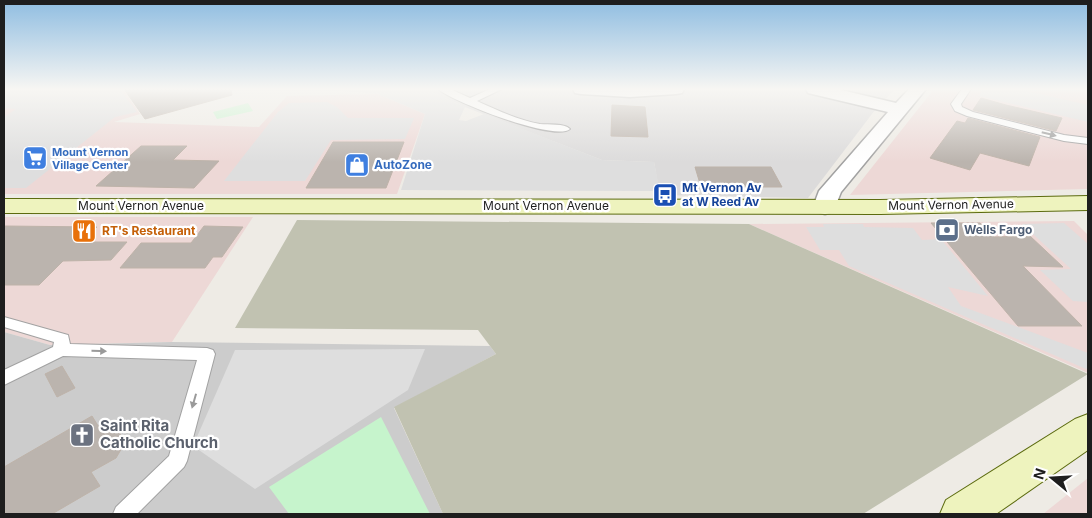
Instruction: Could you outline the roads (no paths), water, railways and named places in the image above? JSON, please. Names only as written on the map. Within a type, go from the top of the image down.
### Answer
[{"type":"main road","name":"Mount Vernon Avenue","points":[[4,206],[825,207],[1088,203]]},
{"type":"main road","points":[[960,514],[1088,430]]},
{"type":"street","points":[[825,207],[830,191],[896,113]]},
{"type":"lane","points":[[502,113],[541,128],[565,129]]},
{"type":"lane","points":[[968,113],[1064,138],[1088,141]]},
{"type":"lane","points":[[4,322],[62,339],[61,350]]},
{"type":"lane","points":[[4,378],[61,350],[207,354],[177,460],[122,514]]},
{"type":"place","name":"Mount Vernon Village Center","points":[[35,158]]},
{"type":"place","name":"AutoZone","points":[[357,165]]},
{"type":"place","name":"Mt Vernon Av at W Reed Av","points":[[665,195]]},
{"type":"place","name":"Wells Fargo","points":[[947,230]]},
{"type":"place","name":"RT's Restaurant","points":[[84,231]]},
{"type":"place","name":"Saint Rita Catholic Church","points":[[82,435]]}]
